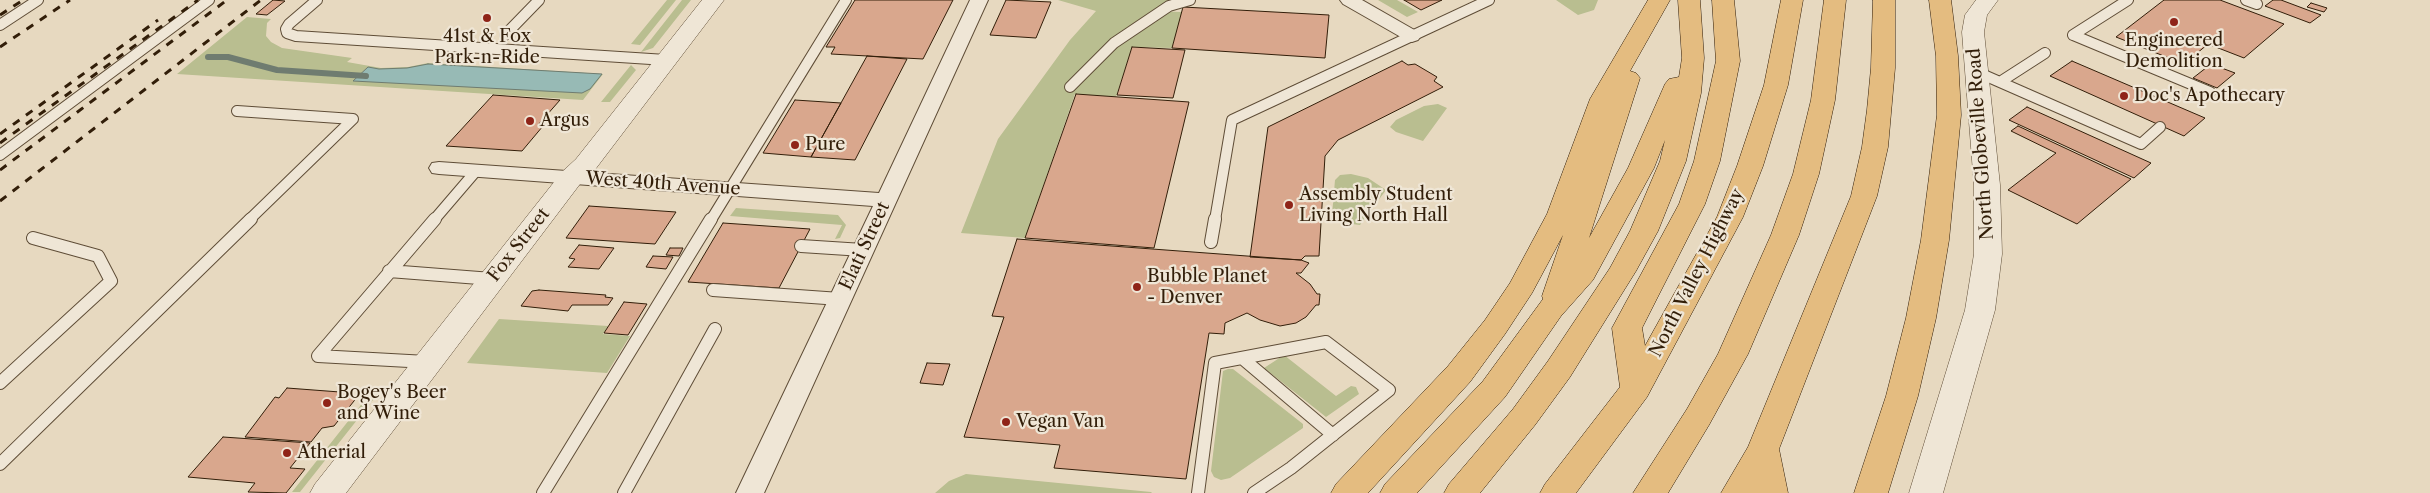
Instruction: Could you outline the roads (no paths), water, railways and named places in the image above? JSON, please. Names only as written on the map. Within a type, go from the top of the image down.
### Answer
[{"type":"highway","points":[[1348,493],[1459,374],[1495,327],[1522,286],[1560,214],[1602,99],[1660,0]]},
{"type":"highway","points":[[1636,389],[1627,328],[1692,204],[1707,161],[1728,61],[1723,0]]},
{"type":"highway","name":"North Valley Highway","points":[[1558,493],[1636,389],[1730,217],[1776,85],[1792,0]]},
{"type":"highway","points":[[1650,493],[1698,417],[1733,354],[1785,236],[1806,174],[1823,100],[1835,0]]},
{"type":"highway","points":[[1738,493],[1763,449],[1864,196],[1875,147],[1879,110],[1883,68],[1884,0]]},
{"type":"highway","points":[[1871,493],[1902,396],[1921,318],[1936,240],[1949,115],[1946,56],[1940,0]]},
{"type":"highway","points":[[1398,493],[1465,422],[1517,359],[1551,309],[1583,273],[1642,168],[1674,96],[1684,64],[1690,13]]},
{"type":"highway","points":[[1461,493],[1519,423],[1559,369],[1622,271],[1644,231],[1661,194],[1682,126],[1693,58],[1690,13]]},
{"type":"highway","points":[[1551,309],[1642,32]]},
{"type":"highway","points":[[1763,449],[1771,493]]},
{"type":"street","name":"Fox Street","points":[[327,493],[571,178],[585,165],[712,0]]},
{"type":"street","name":"Elati Street","points":[[750,493],[979,0]]},
{"type":"street","points":[[1350,0],[1412,36]]},
{"type":"street","name":"North Globeville Road","points":[[1926,493],[1980,310],[1988,254],[1988,77],[1973,32],[1976,15],[1987,0]]},
{"type":"street","name":"West 40th Avenue","points":[[439,168],[886,200]]},
{"type":"lane","points":[[0,25],[38,0]]},
{"type":"lane","points":[[0,155],[209,0]]},
{"type":"lane","points":[[317,0],[289,24],[286,30],[287,33],[296,36],[666,60]]},
{"type":"lane","points":[[505,36],[540,0]]},
{"type":"lane","points":[[543,493],[846,0]]},
{"type":"lane","points":[[1070,87],[1114,43],[1169,6],[1190,0]]},
{"type":"lane","points":[[1211,242],[1232,120],[1489,0]]},
{"type":"lane","points":[[2128,0],[2073,35],[2210,92]]},
{"type":"lane","points":[[2246,0],[2257,4]]},
{"type":"lane","points":[[1988,77],[2045,53]]},
{"type":"lane","points":[[1988,77],[2141,144],[2160,127]]},
{"type":"lane","points":[[0,464],[353,118],[236,111]]},
{"type":"lane","points":[[429,362],[318,356],[476,171]]},
{"type":"lane","points":[[0,383],[111,282],[98,256],[32,238]]},
{"type":"lane","points":[[801,246],[863,250]]},
{"type":"lane","points":[[389,271],[493,279]]},
{"type":"lane","points":[[713,290],[840,299]]},
{"type":"lane","points":[[624,493],[715,330]]},
{"type":"lane","points":[[1198,493],[1215,363],[1326,342],[1389,390],[1288,471],[1254,493]]},
{"type":"lane","points":[[1242,358],[1333,435]]},
{"type":"water","points":[[428,64],[602,74],[590,89],[582,93],[353,81],[368,67],[379,69],[407,68]]},
{"type":"waterway","points":[[208,57],[228,57],[277,70],[366,76]]},
{"type":"railway","points":[[0,15],[23,0]]},
{"type":"railway","points":[[0,47],[70,0]]},
{"type":"railway","points":[[0,143],[198,0]]},
{"type":"railway","points":[[0,170],[227,0]]},
{"type":"railway","points":[[0,201],[261,0]]},
{"type":"railway","points":[[0,134],[158,20]]},
{"type":"place","name":"41st & Fox Park-n-Ride","points":[[487,18]]},
{"type":"place","name":"Engineered Demolition","points":[[2174,22]]},
{"type":"place","name":"Doc's Apothecary","points":[[2124,96]]},
{"type":"place","name":"Argus","points":[[530,121]]},
{"type":"place","name":"Pure","points":[[795,145]]},
{"type":"place","name":"Assembly Student Living North Hall","points":[[1289,205]]},
{"type":"place","name":"Bubble Planet - Denver","points":[[1137,287]]},
{"type":"place","name":"Bogey's Beer and Wine","points":[[327,403]]},
{"type":"place","name":"Vegan Van","points":[[1006,422]]},
{"type":"place","name":"Atherial","points":[[287,453]]}]
